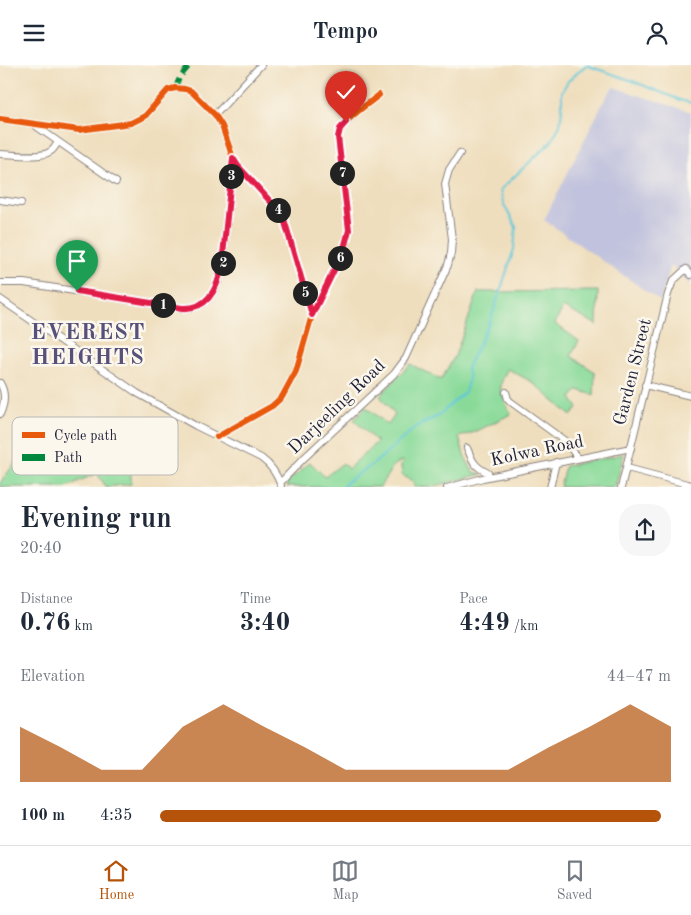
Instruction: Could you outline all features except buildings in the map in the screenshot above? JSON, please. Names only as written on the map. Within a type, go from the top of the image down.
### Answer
[{"type":"street","points":[[215,115],[261,65]]},
{"type":"street","points":[[0,119],[79,129],[131,123],[144,116],[163,94],[175,88],[191,91],[215,115],[238,166],[284,219],[312,315]]},
{"type":"street","points":[[217,437],[272,406],[282,397],[296,371],[312,315],[343,252],[349,230],[338,137],[340,129],[379,95]]},
{"type":"street","points":[[32,123],[116,182]]},
{"type":"street","points":[[0,154],[44,154],[52,150],[58,142]]},
{"type":"street","name":"Darjeeling Road","points":[[281,485],[304,459],[394,374],[406,358],[448,265],[452,239],[445,184],[449,170],[460,153]]},
{"type":"street","points":[[0,283],[24,283],[182,308],[193,309],[200,306],[208,299],[220,278],[233,158]]},
{"type":"street","points":[[0,199],[21,203]]},
{"type":"street","name":"Garden Street","points":[[622,487],[645,385],[671,286],[686,269],[691,275]]},
{"type":"street","points":[[0,299],[21,311],[115,379],[217,437],[261,458],[269,464],[281,485]]},
{"type":"street","points":[[0,383],[4,392],[4,401],[0,414]]},
{"type":"street","points":[[645,385],[691,396]]},
{"type":"street","points":[[506,392],[508,399],[566,441],[578,458]]},
{"type":"street","points":[[467,448],[474,464],[488,473],[489,476]]},
{"type":"street","name":"Kolwa Road","points":[[449,487],[489,476],[631,448]]},
{"type":"street","points":[[550,487],[556,463]]},
{"type":"street","points":[[627,468],[691,485]]},
{"type":"shaded area","points":[[613,87],[691,112],[691,285],[671,265],[660,301],[544,220],[605,99]]},
{"type":"green space","points":[[598,291],[597,325],[563,307],[555,324],[579,341],[571,356],[595,372],[594,395],[578,390],[571,398],[578,408],[571,416],[532,382],[508,369],[502,381],[501,391],[511,414],[475,432],[459,437],[464,455],[473,472],[482,474],[431,487],[414,487],[414,482],[402,475],[401,466],[403,460],[393,466],[380,487],[287,487],[287,483],[310,462],[325,477],[343,463],[348,469],[377,442],[354,420],[366,407],[388,425],[395,415],[380,396],[410,364],[441,380],[455,356],[478,292]]},
{"type":"green space","points":[[624,454],[615,487],[560,487],[565,466]]},
{"type":"green space","points":[[12,467],[12,475],[93,475],[66,487],[0,487],[0,483]]},
{"type":"green space","points":[[98,475],[131,475],[131,484],[106,487]]},
{"type":"waterway","points":[[342,487],[376,462],[416,427],[438,416],[465,392],[469,378],[467,368],[490,322],[514,249],[516,227],[503,203],[500,190],[551,142],[560,125],[562,91],[568,81],[586,65],[691,103]]},
{"type":"marked path","points":[[175,88],[180,77],[190,65]]},
{"type":"cycle path","points":[[0,119],[79,130],[131,123],[145,116],[168,90],[175,88],[191,91],[215,115],[222,126],[233,158],[238,166],[284,220],[312,315]]},
{"type":"cycle path","points":[[217,437],[272,406],[282,397],[296,371],[312,315],[343,252],[347,239],[349,222],[338,144],[339,134],[342,127],[351,117],[379,95]]},
{"type":"district","name":"EVEREST HEIGHTS","points":[[88,346]]},
{"type":"route","points":[[77,291],[182,308],[193,309],[200,306],[208,299],[220,278],[233,158],[284,219],[312,315],[343,252],[349,230],[338,137],[340,129],[346,122]]}]
